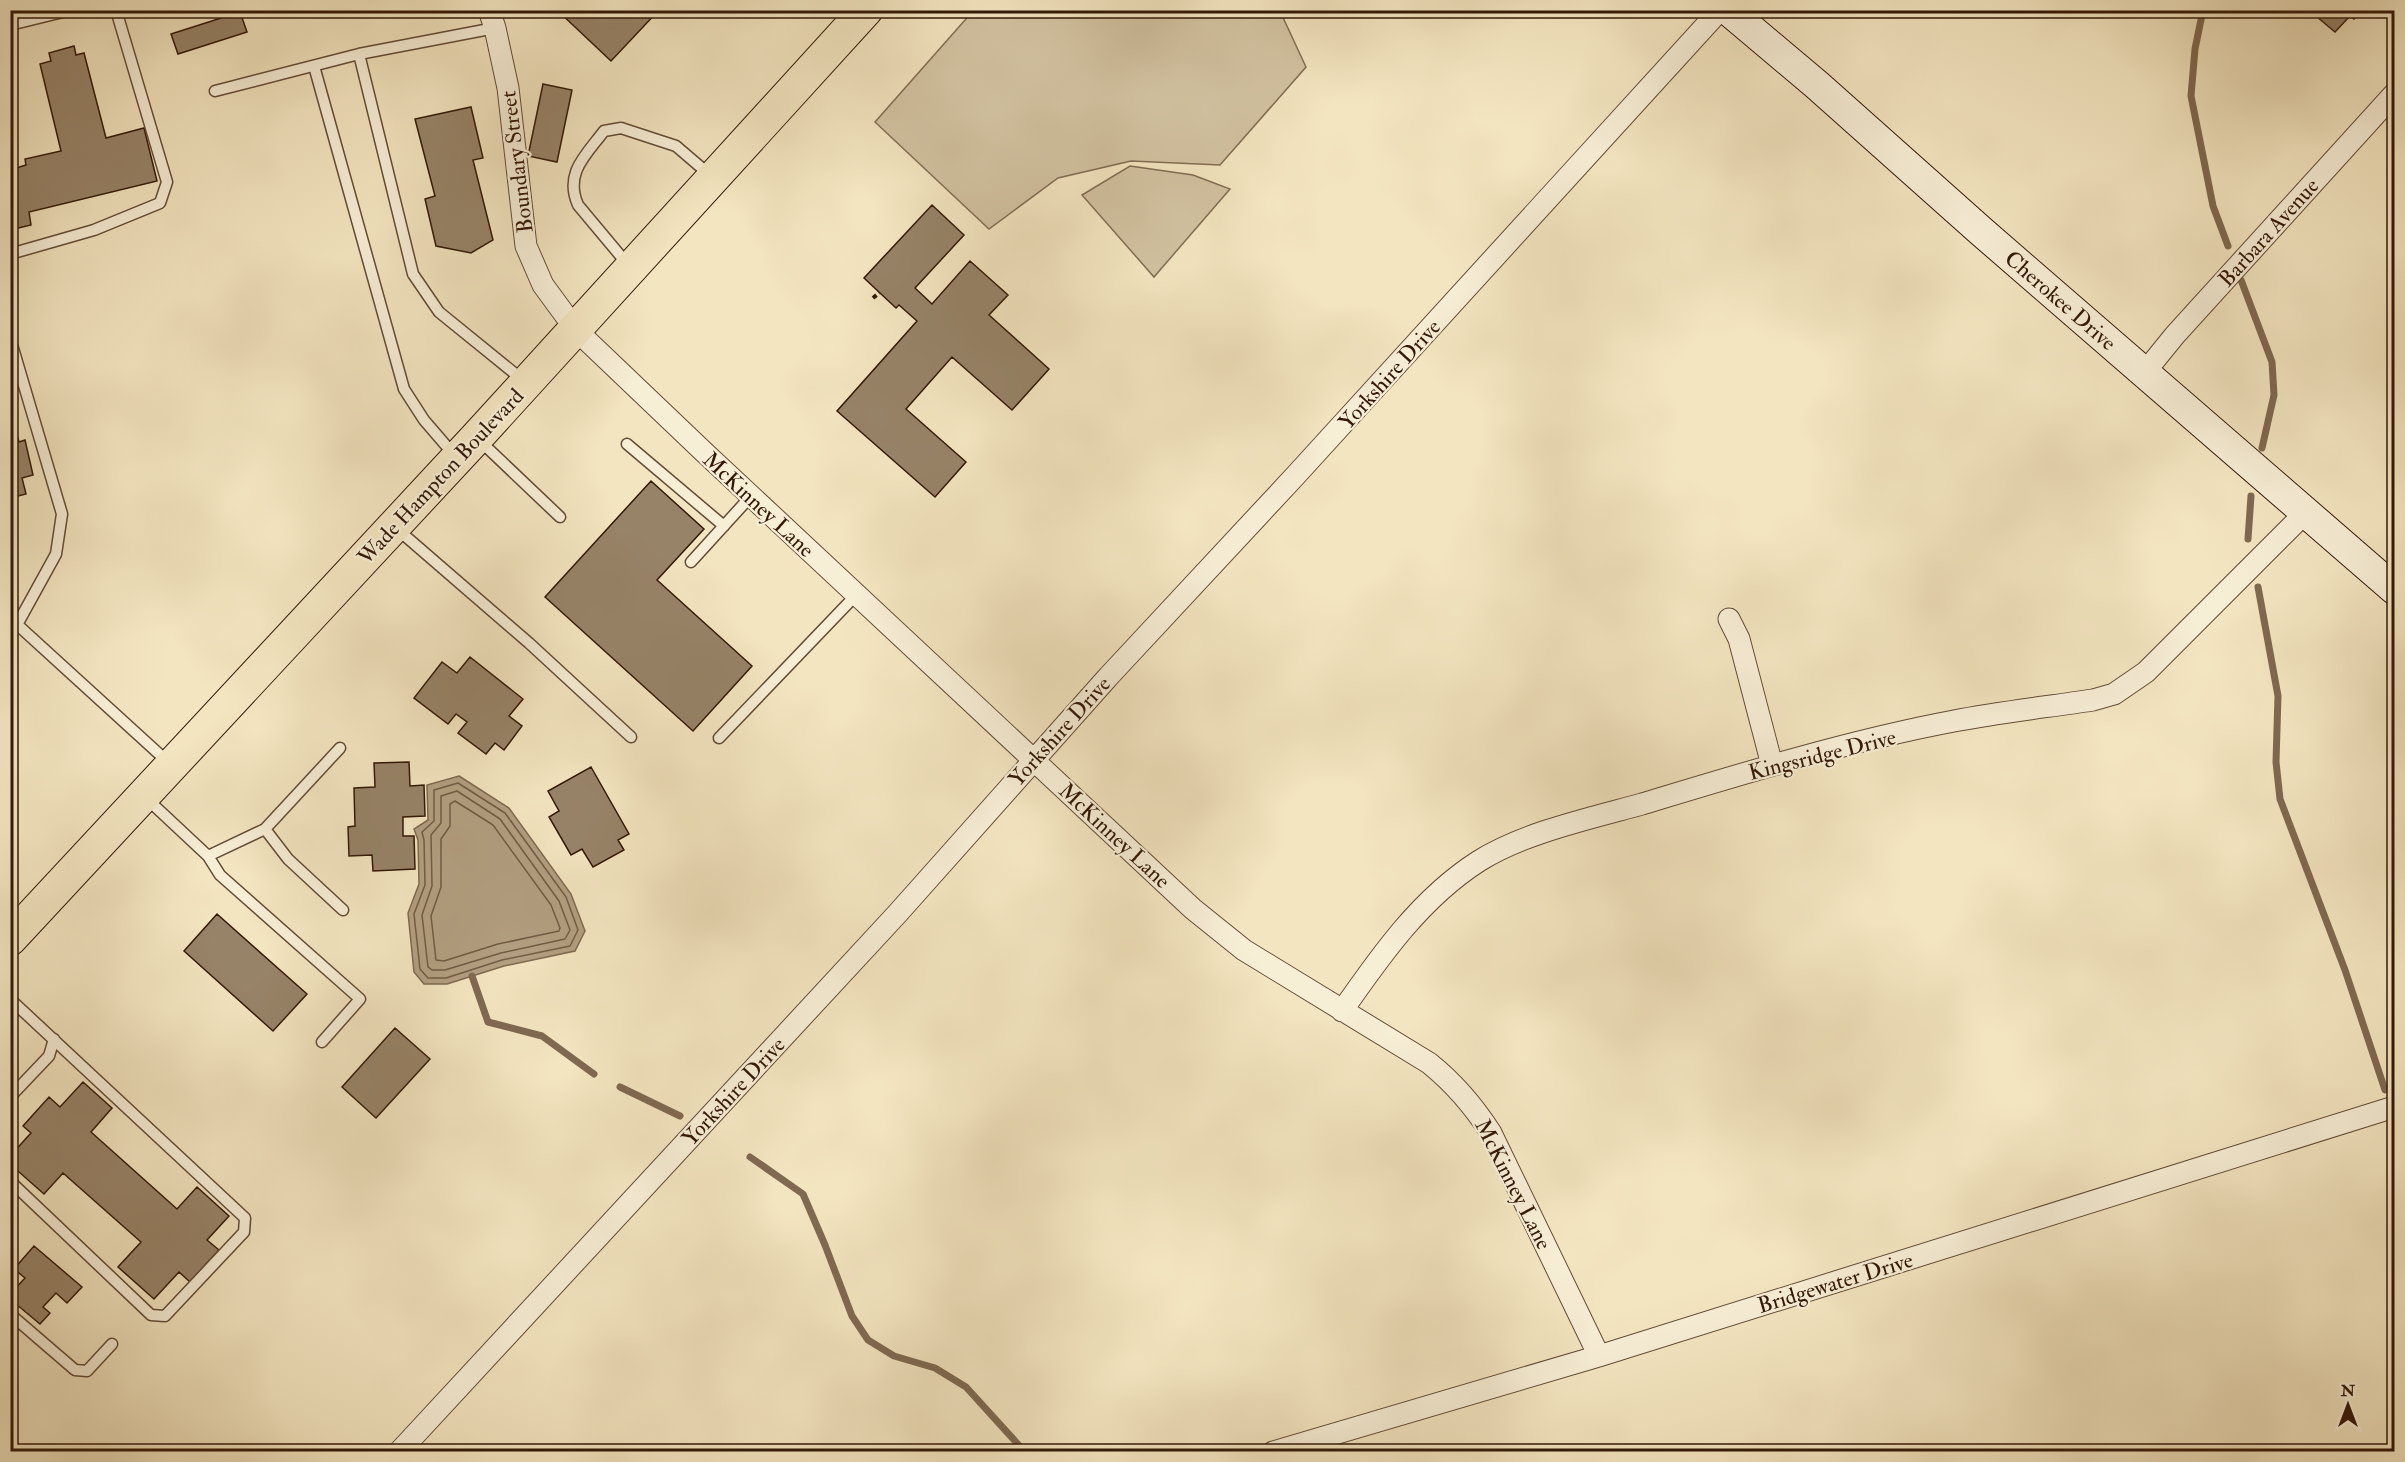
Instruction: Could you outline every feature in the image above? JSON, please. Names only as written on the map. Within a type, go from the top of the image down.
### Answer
[{"type":"main road","name":"Wade Hampton Boulevard","points":[[10,939],[526,384],[567,318],[631,268],[866,10]]},
{"type":"street","name":"Yorkshire Drive","points":[[399,1452],[866,947],[1034,759],[1720,10]]},
{"type":"street","name":"Cherokee Drive","points":[[1728,10],[1817,85],[1982,232],[2394,590]]},
{"type":"street","name":"Boundary Street","points":[[492,19],[508,88],[526,246],[538,275],[567,318]]},
{"type":"street","name":"Barbara Avenue","points":[[2145,372],[2394,94]]},
{"type":"street","name":"McKinney Lane","points":[[567,318],[751,496],[1193,909],[1244,950],[1429,1063],[1451,1081],[1474,1107],[1491,1133],[1599,1356]]},
{"type":"street","name":"Kingsridge Drive","points":[[1342,1011],[1376,962],[1414,916],[1454,878],[1481,859],[1513,844],[1564,826],[1824,751],[1954,721],[2093,700],[2114,694],[2146,672],[2306,512]]},
{"type":"street","points":[[1729,619],[1739,639],[1772,765]]},
{"type":"street","name":"Bridgewater Drive","points":[[1273,1452],[1599,1356],[2394,1107]]},
{"type":"lane","points":[[10,25],[71,10]]},
{"type":"lane","points":[[10,254],[94,230],[160,203],[167,182],[116,10]]},
{"type":"lane","points":[[215,91],[492,19]]},
{"type":"lane","points":[[359,54],[414,274],[439,312],[526,384]]},
{"type":"lane","points":[[314,66],[404,389],[424,420],[467,448],[560,517]]},
{"type":"lane","points":[[631,268],[578,205],[573,193],[576,169],[604,131],[621,128],[676,146],[714,178]]},
{"type":"lane","points":[[10,338],[62,514],[56,554],[14,621],[171,765]]},
{"type":"lane","points":[[627,444],[724,526]]},
{"type":"lane","points":[[691,562],[751,496]]},
{"type":"lane","points":[[393,526],[529,643],[631,737]]},
{"type":"lane","points":[[719,738],[857,594]]},
{"type":"lane","points":[[208,856],[265,829],[340,748]]},
{"type":"lane","points":[[143,795],[208,856],[220,874],[360,999],[322,1042]]},
{"type":"lane","points":[[265,829],[288,859],[343,910]]},
{"type":"lane","points":[[10,999],[245,1218],[244,1232],[165,1316],[151,1315],[10,1181]]},
{"type":"lane","points":[[10,1097],[49,1056],[54,1039]]},
{"type":"lane","points":[[10,1314],[75,1370],[87,1371],[112,1344]]},
{"type":"path","points":[[873,298],[879,292]]},
{"type":"shaded area","points":[[973,11],[1280,11],[1306,67],[1220,165],[1131,161],[1058,178],[989,229],[875,122]]},
{"type":"shaded area","points":[[1130,166],[1193,175],[1230,189],[1154,277],[1082,195]]},
{"type":"water","points":[[459,776],[509,808],[571,894],[585,931],[575,951],[504,966],[447,984],[424,984],[414,972],[408,913],[419,884],[418,840],[414,829],[428,820],[427,785]]},
{"type":"building","points":[[557,10],[659,10],[611,61]]},
{"type":"building","points":[[2361,10],[2354,19],[2350,16],[2335,32],[2310,11]]},
{"type":"building","points":[[240,12],[247,32],[178,54],[171,34]]},
{"type":"building","points":[[74,46],[76,55],[84,53],[106,138],[144,128],[157,181],[29,212],[31,225],[10,230],[10,161],[13,169],[26,165],[25,159],[61,151],[40,64],[51,61],[49,53]]},
{"type":"building","points":[[543,84],[572,90],[557,162],[528,156]]},
{"type":"building","points":[[471,107],[483,158],[473,160],[493,240],[471,253],[436,246],[425,199],[435,196],[415,119]]},
{"type":"building","points":[[932,205],[964,235],[915,288],[932,304],[970,261],[1008,295],[989,315],[1049,369],[1012,410],[952,357],[906,409],[966,462],[935,497],[837,411],[917,321],[899,305],[896,308],[864,278]]},
{"type":"building","points":[[10,367],[17,395],[10,396]]},
{"type":"building","points":[[10,408],[19,442],[25,440],[33,475],[22,478],[26,494],[10,498]]},
{"type":"building","points":[[651,481],[704,529],[657,580],[752,666],[693,731],[545,597]]},
{"type":"building","points":[[470,657],[523,699],[509,716],[522,726],[504,750],[495,743],[486,754],[458,733],[467,722],[456,714],[448,724],[414,698],[442,662],[457,673]]},
{"type":"building","points":[[409,762],[410,786],[424,785],[425,816],[403,817],[403,836],[414,836],[415,869],[373,871],[372,855],[349,856],[348,827],[355,826],[354,788],[375,787],[374,763]]},
{"type":"building","points":[[591,767],[629,834],[618,840],[624,850],[593,867],[582,849],[571,855],[549,817],[559,811],[548,791]]},
{"type":"building","points":[[217,914],[307,994],[273,1031],[184,951]]},
{"type":"building","points":[[395,1028],[430,1059],[376,1118],[342,1087]]},
{"type":"building","points":[[83,1082],[112,1108],[91,1132],[177,1209],[197,1187],[229,1216],[207,1240],[219,1250],[190,1282],[179,1272],[154,1299],[118,1267],[141,1242],[63,1173],[44,1194],[10,1164],[10,1156],[31,1133],[23,1126],[49,1097],[60,1107]]},
{"type":"building","points":[[34,1246],[82,1287],[67,1303],[56,1293],[43,1307],[50,1313],[40,1324],[10,1299],[10,1294],[25,1278],[14,1269]]},
{"type":"waterway","points":[[2203,10],[2195,49],[2191,96],[2213,206],[2228,246]]},
{"type":"waterway","points":[[2241,280],[2272,362],[2274,395],[2262,448]]},
{"type":"waterway","points":[[2248,539],[2251,496]]},
{"type":"waterway","points":[[2258,587],[2278,696],[2276,762],[2280,799],[2345,970],[2385,1090]]},
{"type":"waterway","points":[[472,976],[488,1022],[542,1036],[594,1074]]},
{"type":"waterway","points":[[620,1087],[680,1116]]},
{"type":"waterway","points":[[750,1157],[803,1194],[852,1316],[868,1340],[894,1356],[935,1368],[966,1387],[1025,1452]]}]
